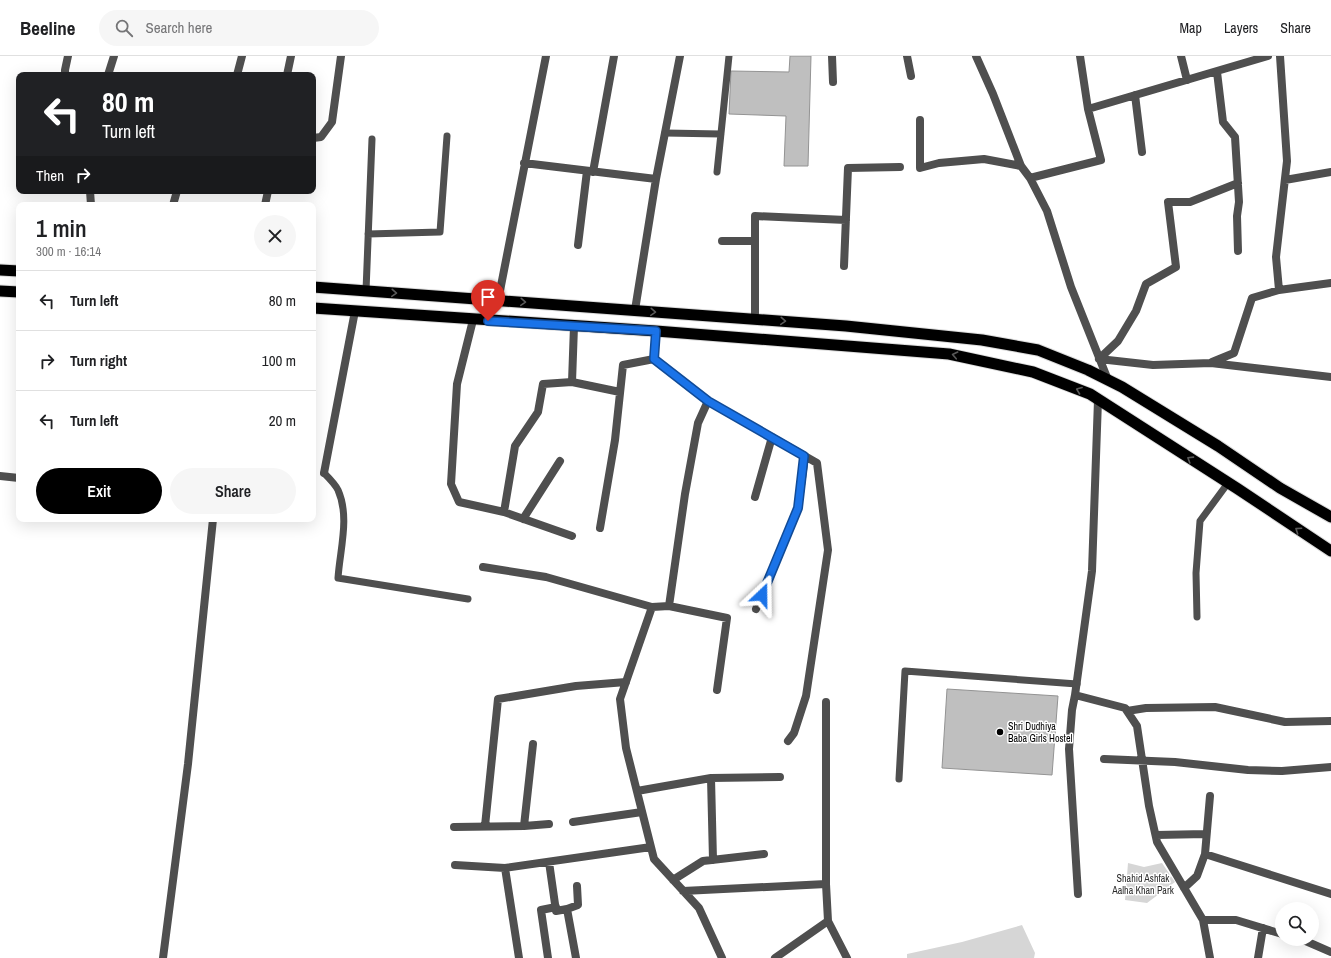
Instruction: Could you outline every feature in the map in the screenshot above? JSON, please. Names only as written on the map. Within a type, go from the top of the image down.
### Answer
[{"type":"highway","points":[[0,270],[16,270]]},
{"type":"highway","points":[[316,287],[846,326],[982,340],[1038,350],[1088,370],[1108,380],[1218,446],[1280,488],[1331,517]]},
{"type":"highway","points":[[0,291],[16,292]]},
{"type":"highway","points":[[316,308],[473,320],[656,331],[949,354],[1033,372],[1090,394],[1331,551]]},
{"type":"street","points":[[65,72],[68,56]]},
{"type":"street","points":[[109,72],[114,56]]},
{"type":"street","points":[[238,72],[242,56]]},
{"type":"street","points":[[288,72],[291,56]]},
{"type":"street","points":[[316,138],[321,137],[332,122],[341,56]]},
{"type":"street","points":[[498,301],[546,56]]},
{"type":"street","points":[[578,245],[590,171],[614,56]]},
{"type":"street","points":[[635,310],[656,179],[680,56]]},
{"type":"street","points":[[832,56],[833,82]]},
{"type":"street","points":[[908,56],[911,76]]},
{"type":"street","points":[[976,56],[993,94],[1021,166],[1030,178],[1047,211],[1071,286],[1108,380]]},
{"type":"street","points":[[1030,178],[1100,160],[1088,109],[1080,56]]},
{"type":"street","points":[[1181,56],[1186,80]]},
{"type":"street","points":[[1088,109],[1268,56]]},
{"type":"street","points":[[1279,290],[1276,257],[1287,161],[1280,56]]},
{"type":"street","points":[[1217,72],[1223,122],[1235,137],[1239,202],[1238,251]]},
{"type":"street","points":[[1135,95],[1142,152]]},
{"type":"street","points":[[920,120],[920,168],[939,163],[984,159],[1021,166]]},
{"type":"street","points":[[524,163],[656,179]]},
{"type":"street","points":[[844,266],[848,168],[900,167]]},
{"type":"street","points":[[1285,180],[1331,172]]},
{"type":"street","points":[[1100,359],[1118,340],[1136,311],[1146,284],[1176,267],[1168,202],[1190,202],[1238,183]]},
{"type":"street","points":[[755,319],[755,216],[846,220]]},
{"type":"street","points":[[722,241],[755,241]]},
{"type":"street","points":[[1211,363],[1234,352],[1252,298],[1279,290],[1331,283]]},
{"type":"street","points":[[324,473],[355,311]]},
{"type":"street","points":[[473,320],[457,384],[451,484],[459,502],[504,512],[572,536]]},
{"type":"street","points":[[572,382],[574,326]]},
{"type":"street","points":[[654,359],[656,331]]},
{"type":"street","points":[[600,528],[616,440],[623,365],[654,359],[708,401],[817,463],[828,550],[806,696],[794,733],[788,741]]},
{"type":"street","points":[[1100,359],[1153,365],[1211,363],[1331,377]]},
{"type":"street","points":[[504,512],[515,446],[538,412],[543,384],[572,382],[620,392]]},
{"type":"street","points":[[1078,894],[1069,750],[1072,710],[1077,684],[1092,571],[1098,400]]},
{"type":"street","points":[[669,606],[685,494],[698,423],[708,401]]},
{"type":"street","points":[[755,497],[772,437]]},
{"type":"street","points":[[756,609],[798,508],[804,456]]},
{"type":"street","points":[[523,519],[560,461]]},
{"type":"street","points":[[0,476],[16,478]]},
{"type":"street","points":[[163,958],[189,756],[213,522]]},
{"type":"street","points":[[483,567],[546,577],[652,607],[669,606],[727,618],[717,690]]},
{"type":"street","points":[[652,607],[620,699],[626,748],[654,859],[699,908],[722,958]]},
{"type":"street","points":[[486,826],[498,699],[576,686],[626,682]]},
{"type":"street","points":[[1075,695],[1125,708],[1137,726],[1149,806],[1157,842],[1203,920],[1210,951],[1210,958]]},
{"type":"street","points":[[826,702],[826,884],[828,921],[847,958]]},
{"type":"street","points":[[1126,711],[1146,708],[1215,707],[1285,722],[1331,721]]},
{"type":"street","points":[[524,826],[533,744]]},
{"type":"street","points":[[1104,759],[1175,762],[1248,770],[1282,771],[1331,767]]},
{"type":"street","points":[[637,790],[711,778],[780,777]]},
{"type":"street","points":[[711,778],[713,860]]},
{"type":"street","points":[[1184,888],[1197,876],[1205,854],[1210,796]]},
{"type":"street","points":[[573,822],[642,812]]},
{"type":"street","points":[[454,827],[524,826],[548,824]]},
{"type":"street","points":[[1156,835],[1206,834]]},
{"type":"street","points":[[455,865],[505,868],[650,847]]},
{"type":"street","points":[[673,880],[703,861],[764,854]]},
{"type":"street","points":[[1205,854],[1331,893]]},
{"type":"street","points":[[549,862],[556,911],[578,905],[577,886]]},
{"type":"street","points":[[505,868],[520,958]]},
{"type":"street","points":[[683,891],[826,884]]},
{"type":"street","points":[[548,958],[541,910],[556,907]]},
{"type":"street","points":[[567,909],[576,958]]},
{"type":"street","points":[[1203,920],[1236,920],[1275,932]]},
{"type":"street","points":[[775,958],[828,921]]},
{"type":"street","points":[[1258,958],[1263,928]]},
{"type":"street","points":[[1317,946],[1331,952]]},
{"type":"lane","points":[[717,172],[729,56]]},
{"type":"lane","points":[[665,133],[721,134]]},
{"type":"lane","points":[[368,234],[440,232],[447,136]]},
{"type":"lane","points":[[366,291],[372,138]]},
{"type":"lane","points":[[324,473],[337,489],[343,504],[343,529],[338,578],[468,599]]},
{"type":"lane","points":[[1197,617],[1196,573],[1200,521],[1228,483]]},
{"type":"lane","points":[[899,779],[904,671],[1077,684]]},
{"type":"green space","name":"Shahid Ashfak Aalha Khan Park","points":[[1128,863],[1144,867],[1162,863],[1175,882],[1147,903],[1125,900]]},
{"type":"green space","points":[[1022,925],[1035,953],[1034,958],[907,958],[907,954],[962,942]]},
{"type":"building","points":[[790,56],[811,56],[808,166],[784,166],[786,116],[729,114],[731,71],[789,72]]},
{"type":"building","name":"Shri Dudhiya Baba Girls Hostel","points":[[947,689],[1058,696],[1052,775],[942,768]]},
{"type":"place","name":"Shri Dudhiya Baba Girls Hostel","points":[[1000,732]]},
{"type":"route","points":[[488,321],[656,331],[654,359],[708,401],[804,456],[798,508],[762,595]]}]
